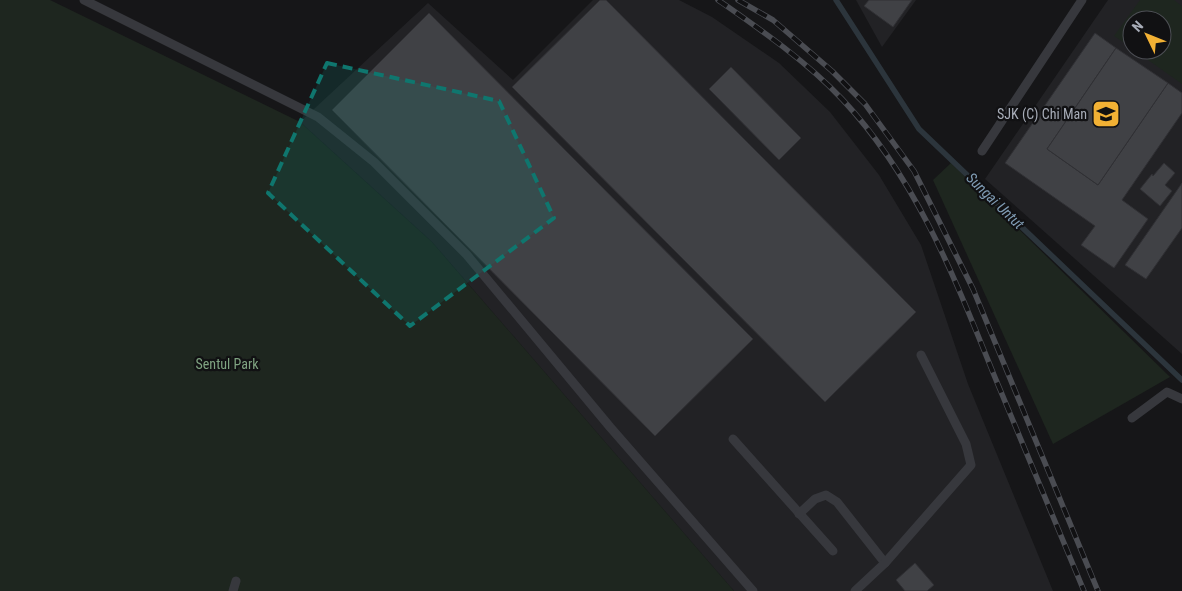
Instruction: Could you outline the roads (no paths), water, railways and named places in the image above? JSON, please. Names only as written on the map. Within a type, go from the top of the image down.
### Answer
[{"type":"lane","points":[[84,0],[318,117],[374,162],[467,255],[610,427],[753,591]]},
{"type":"lane","points":[[982,151],[1082,0]]},
{"type":"lane","points":[[855,591],[885,563],[971,465],[966,444],[921,355]]},
{"type":"lane","points":[[1132,418],[1167,392],[1182,399]]},
{"type":"lane","points":[[733,439],[833,551]]},
{"type":"lane","points":[[799,514],[816,499],[826,495],[837,502],[885,563]]},
{"type":"lane","points":[[233,591],[236,581]]},
{"type":"waterway","name":"Sungai Untut","points":[[836,0],[919,129],[1182,380]]},
{"type":"railway","points":[[718,0],[767,34],[842,99],[868,129],[912,195],[931,230],[964,301],[1084,591]]},
{"type":"railway","points":[[738,0],[773,20],[832,71],[865,104],[914,171],[973,289],[1098,591]]},
{"type":"place","name":"SJK (C) Chi Man","points":[[1106,114]]},
{"type":"park label","name":"Sentul Park","points":[[227,364]]}]
